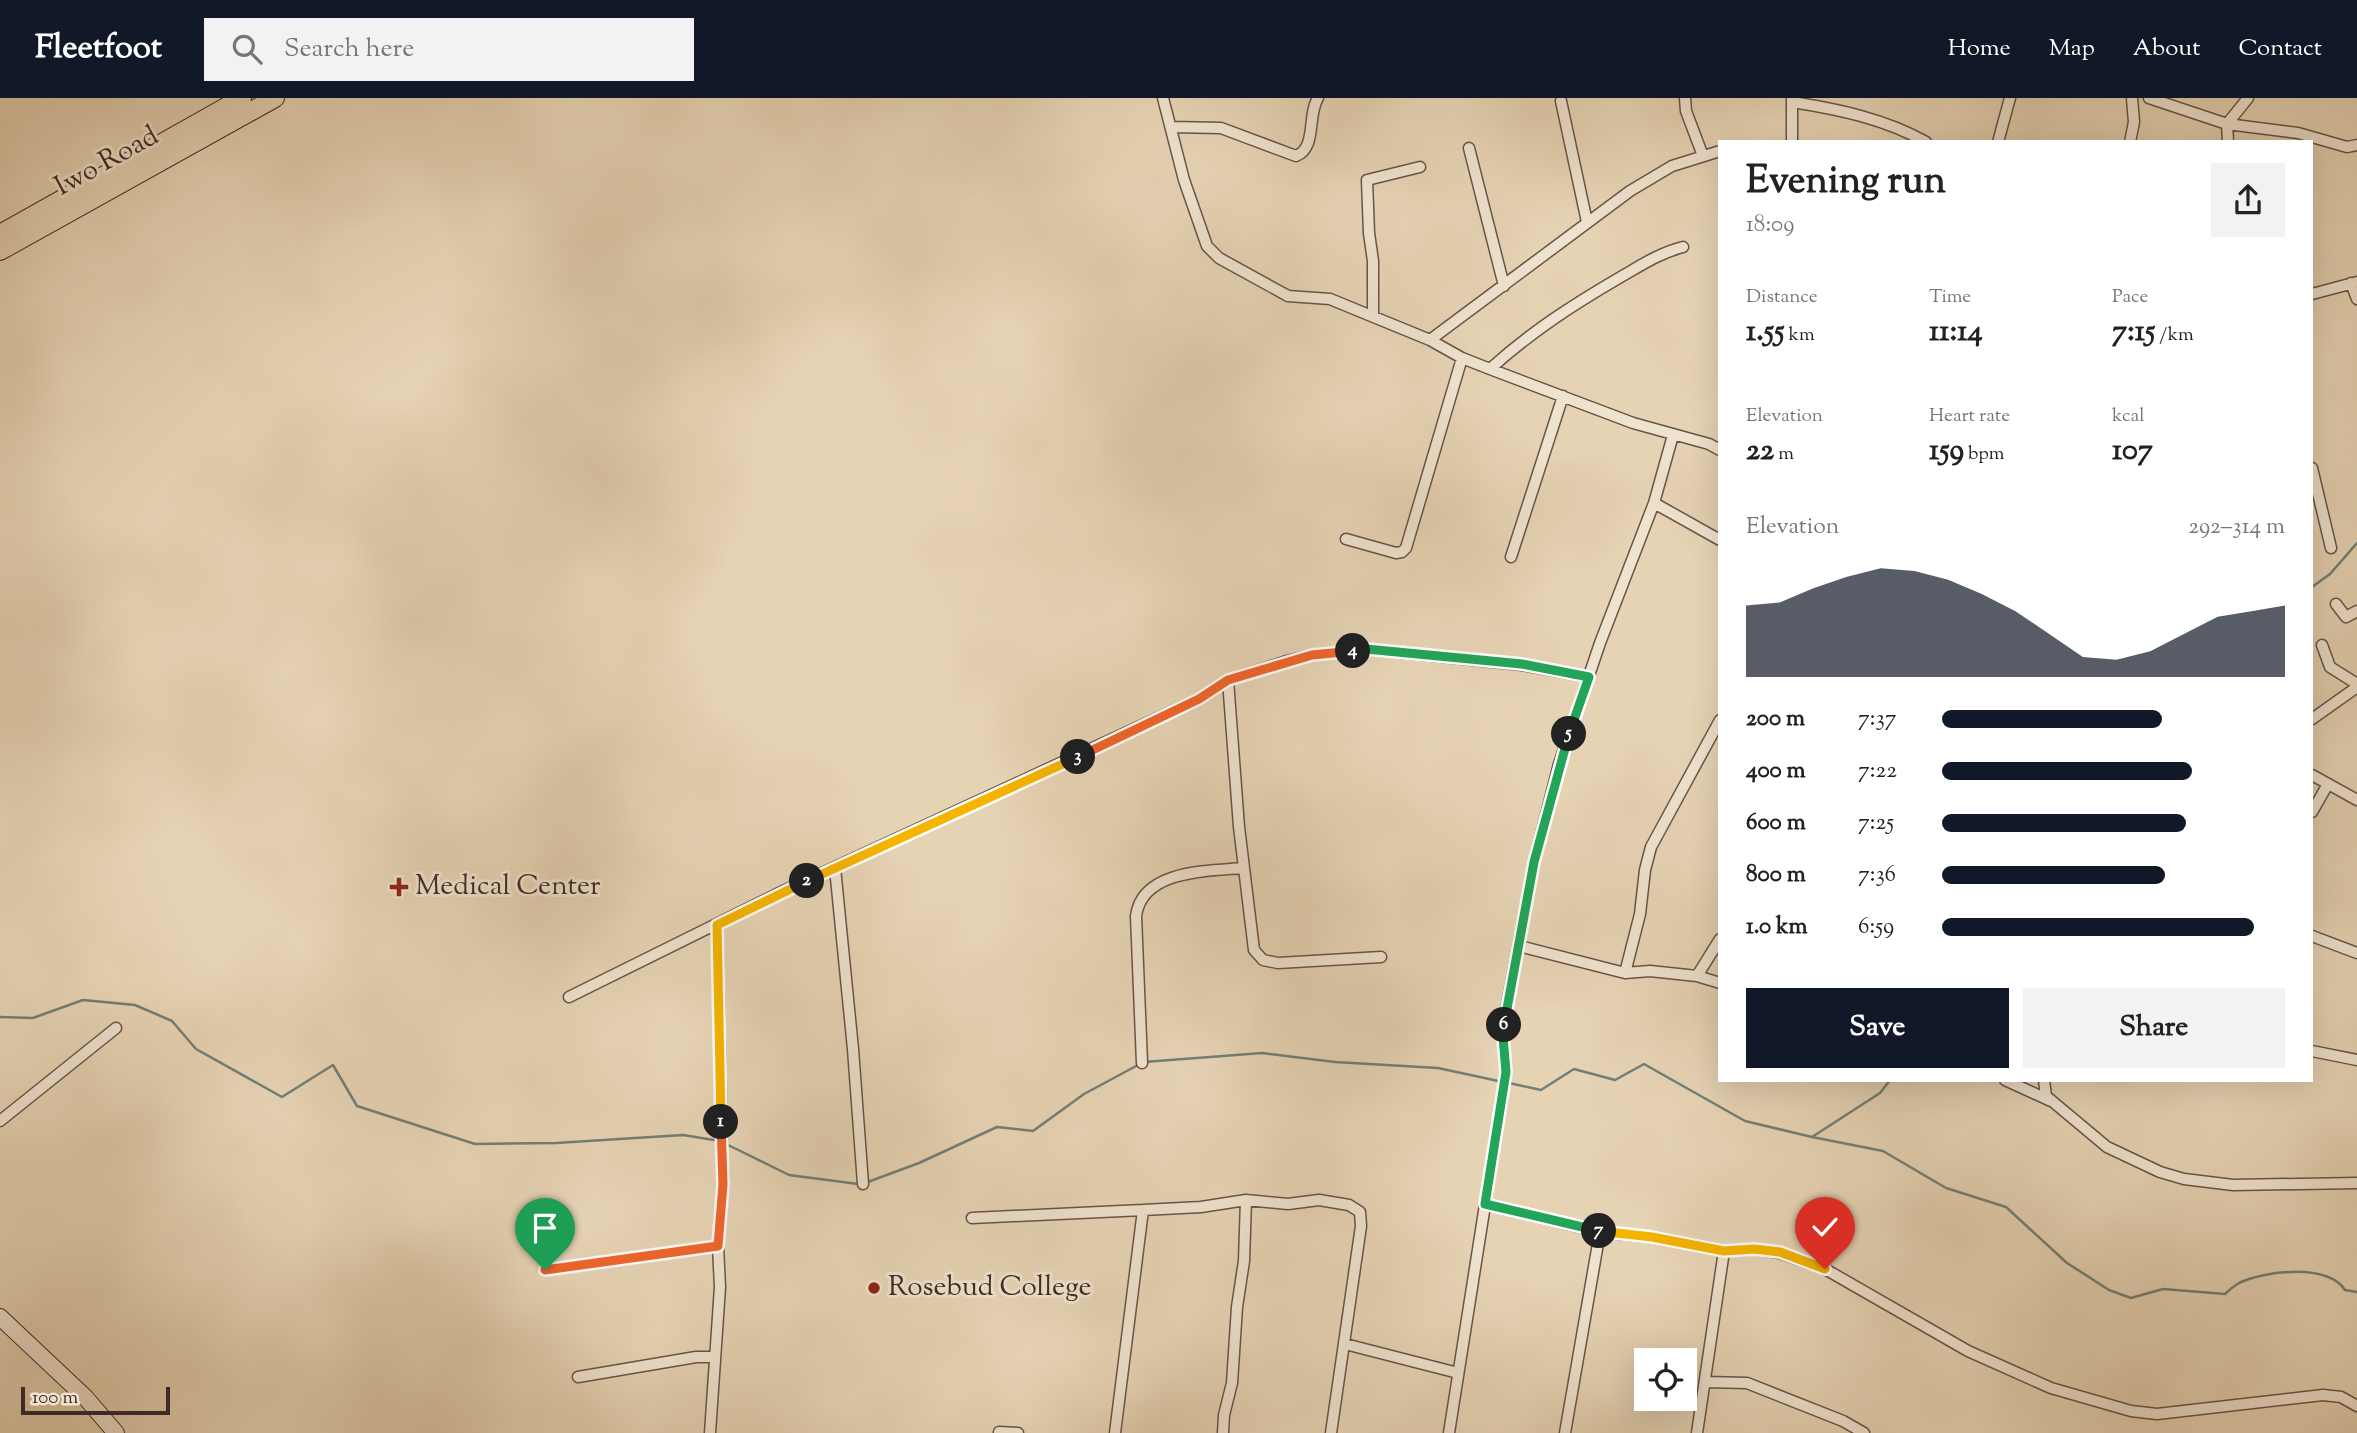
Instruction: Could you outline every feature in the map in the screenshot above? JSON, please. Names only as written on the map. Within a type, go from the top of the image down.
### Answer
[{"type":"main road","name":"Iwo Road","points":[[0,251],[230,115],[242,98]]},
{"type":"main road","name":"Iwo Road","points":[[0,234],[230,115],[275,98]]},
{"type":"street","points":[[1163,98],[1184,180],[1212,253],[1266,286],[1288,296],[1330,299],[1430,340],[1462,358],[1490,369],[1633,423],[1718,449]]},
{"type":"street","points":[[1171,127],[1221,128],[1296,156],[1303,154],[1308,148],[1311,115],[1318,98]]},
{"type":"street","points":[[1685,98],[1686,111],[1703,156]]},
{"type":"street","points":[[1999,140],[2011,98]]},
{"type":"street","points":[[2130,140],[2134,122],[2133,98]]},
{"type":"street","points":[[2149,98],[2227,124],[2298,134],[2347,147],[2357,145]]},
{"type":"street","points":[[2228,140],[2227,124],[2248,98]]},
{"type":"street","points":[[1792,140],[1792,100],[1864,117],[1908,132],[1922,140]]},
{"type":"street","points":[[1561,101],[1587,222]]},
{"type":"street","points":[[1469,148],[1504,286]]},
{"type":"street","points":[[1430,340],[1630,191],[1672,166],[1718,152]]},
{"type":"street","points":[[1373,316],[1373,261],[1368,233],[1367,180],[1420,167]]},
{"type":"street","points":[[1490,369],[1524,338],[1569,307],[1665,252],[1683,247]]},
{"type":"street","points":[[2313,294],[2354,283],[2357,299]]},
{"type":"street","points":[[1346,539],[1396,553],[1406,548],[1462,358]]},
{"type":"street","points":[[1511,557],[1563,396]]},
{"type":"street","points":[[1449,1433],[1506,1072],[1503,1029],[1534,862],[1559,764],[1654,503],[1674,435]]},
{"type":"street","points":[[2313,472],[2331,548]]},
{"type":"street","points":[[1654,503],[1718,539]]},
{"type":"street","points":[[2336,604],[2346,617],[2357,611]]},
{"type":"street","points":[[2313,718],[2357,685],[2330,667],[2322,645]]},
{"type":"street","points":[[569,997],[835,868],[1199,699],[1228,680],[1312,655],[1366,649],[1522,664],[1589,677]]},
{"type":"street","points":[[1228,680],[1251,943],[1258,957],[1278,963],[1381,957]]},
{"type":"street","points":[[1625,973],[1640,914],[1645,870],[1651,847],[1718,724]]},
{"type":"street","points":[[2313,776],[2357,800]]},
{"type":"street","points":[[2313,810],[2328,784]]},
{"type":"street","points":[[835,868],[863,1184]]},
{"type":"street","points":[[1142,1062],[1136,916],[1139,901],[1152,888],[1172,878],[1243,868]]},
{"type":"street","points":[[710,1433],[720,1287],[718,1246],[723,1184],[717,925]]},
{"type":"street","points":[[2313,936],[2357,953]]},
{"type":"street","points":[[1697,976],[1718,942]]},
{"type":"street","points":[[1519,946],[1625,973],[1650,971],[1697,976],[1718,982]]},
{"type":"street","points":[[0,1121],[117,1028]]},
{"type":"street","points":[[2313,1051],[2357,1060]]},
{"type":"street","points":[[2009,1082],[2053,1103]]},
{"type":"street","points":[[2029,1091],[2036,1082]]},
{"type":"street","points":[[2044,1082],[2046,1096],[2107,1147],[2160,1172],[2184,1179],[2233,1185],[2357,1183]]},
{"type":"street","points":[[1223,1433],[1224,1415],[1232,1383],[1237,1307],[1244,1261],[1246,1200]]},
{"type":"street","points":[[972,1218],[1201,1207],[1246,1200],[1289,1204],[1319,1200],[1349,1205],[1360,1212],[1361,1226],[1331,1433]]},
{"type":"street","points":[[1485,1204],[1600,1232],[1652,1237],[1724,1251],[1754,1249],[1780,1252],[1825,1269],[1968,1351],[2051,1388],[2131,1411],[2157,1414],[2323,1395],[2341,1397],[2357,1406]]},
{"type":"street","points":[[1115,1433],[1143,1210]]},
{"type":"street","points":[[1565,1433],[1600,1232]]},
{"type":"street","points":[[545,1270],[718,1246]]},
{"type":"street","points":[[1697,1433],[1724,1251]]},
{"type":"street","points":[[0,1317],[85,1397],[117,1433]]},
{"type":"street","points":[[1345,1344],[1458,1373]]},
{"type":"street","points":[[578,1377],[696,1357],[715,1357]]},
{"type":"street","points":[[1706,1382],[1747,1383],[1843,1421],[1864,1433]]},
{"type":"street","points":[[999,1432],[1018,1433]]},
{"type":"waterway","points":[[2313,586],[2330,574],[2357,543]]},
{"type":"waterway","points":[[0,1017],[33,1018],[83,1000],[135,1005],[172,1021],[196,1049],[282,1097],[333,1065],[357,1106],[475,1144],[556,1143],[683,1135],[720,1141]]},
{"type":"waterway","points":[[1144,1062],[1262,1053],[1335,1062],[1438,1068],[1503,1082]]},
{"type":"waterway","points":[[1509,1083],[1541,1090],[1574,1069],[1615,1080],[1644,1064],[1745,1121],[1883,1151],[1946,1188],[2006,1207],[2067,1263],[2109,1290],[2131,1298],[2163,1289],[2225,1294],[2239,1283],[2250,1279],[2295,1272],[2324,1276],[2336,1281],[2345,1290],[2357,1292]]},
{"type":"waterway","points":[[865,1183],[919,1163],[997,1127],[1033,1131],[1084,1094],[1138,1065]]},
{"type":"waterway","points":[[1812,1137],[1880,1093],[1888,1082]]},
{"type":"waterway","points":[[726,1144],[789,1175],[858,1184]]},
{"type":"place","name":"Medical Center","points":[[399,887]]},
{"type":"place","name":"Rosebud College","points":[[874,1288]]},
{"type":"route","points":[[545,1270],[718,1246],[723,1184],[717,925],[777,894],[1199,699],[1228,680],[1312,655],[1366,649],[1522,664],[1551,672],[1589,677],[1559,764],[1534,862],[1504,1021],[1503,1053],[1506,1072],[1485,1204],[1600,1232],[1652,1237],[1724,1251],[1754,1249],[1780,1252],[1825,1269]]}]
